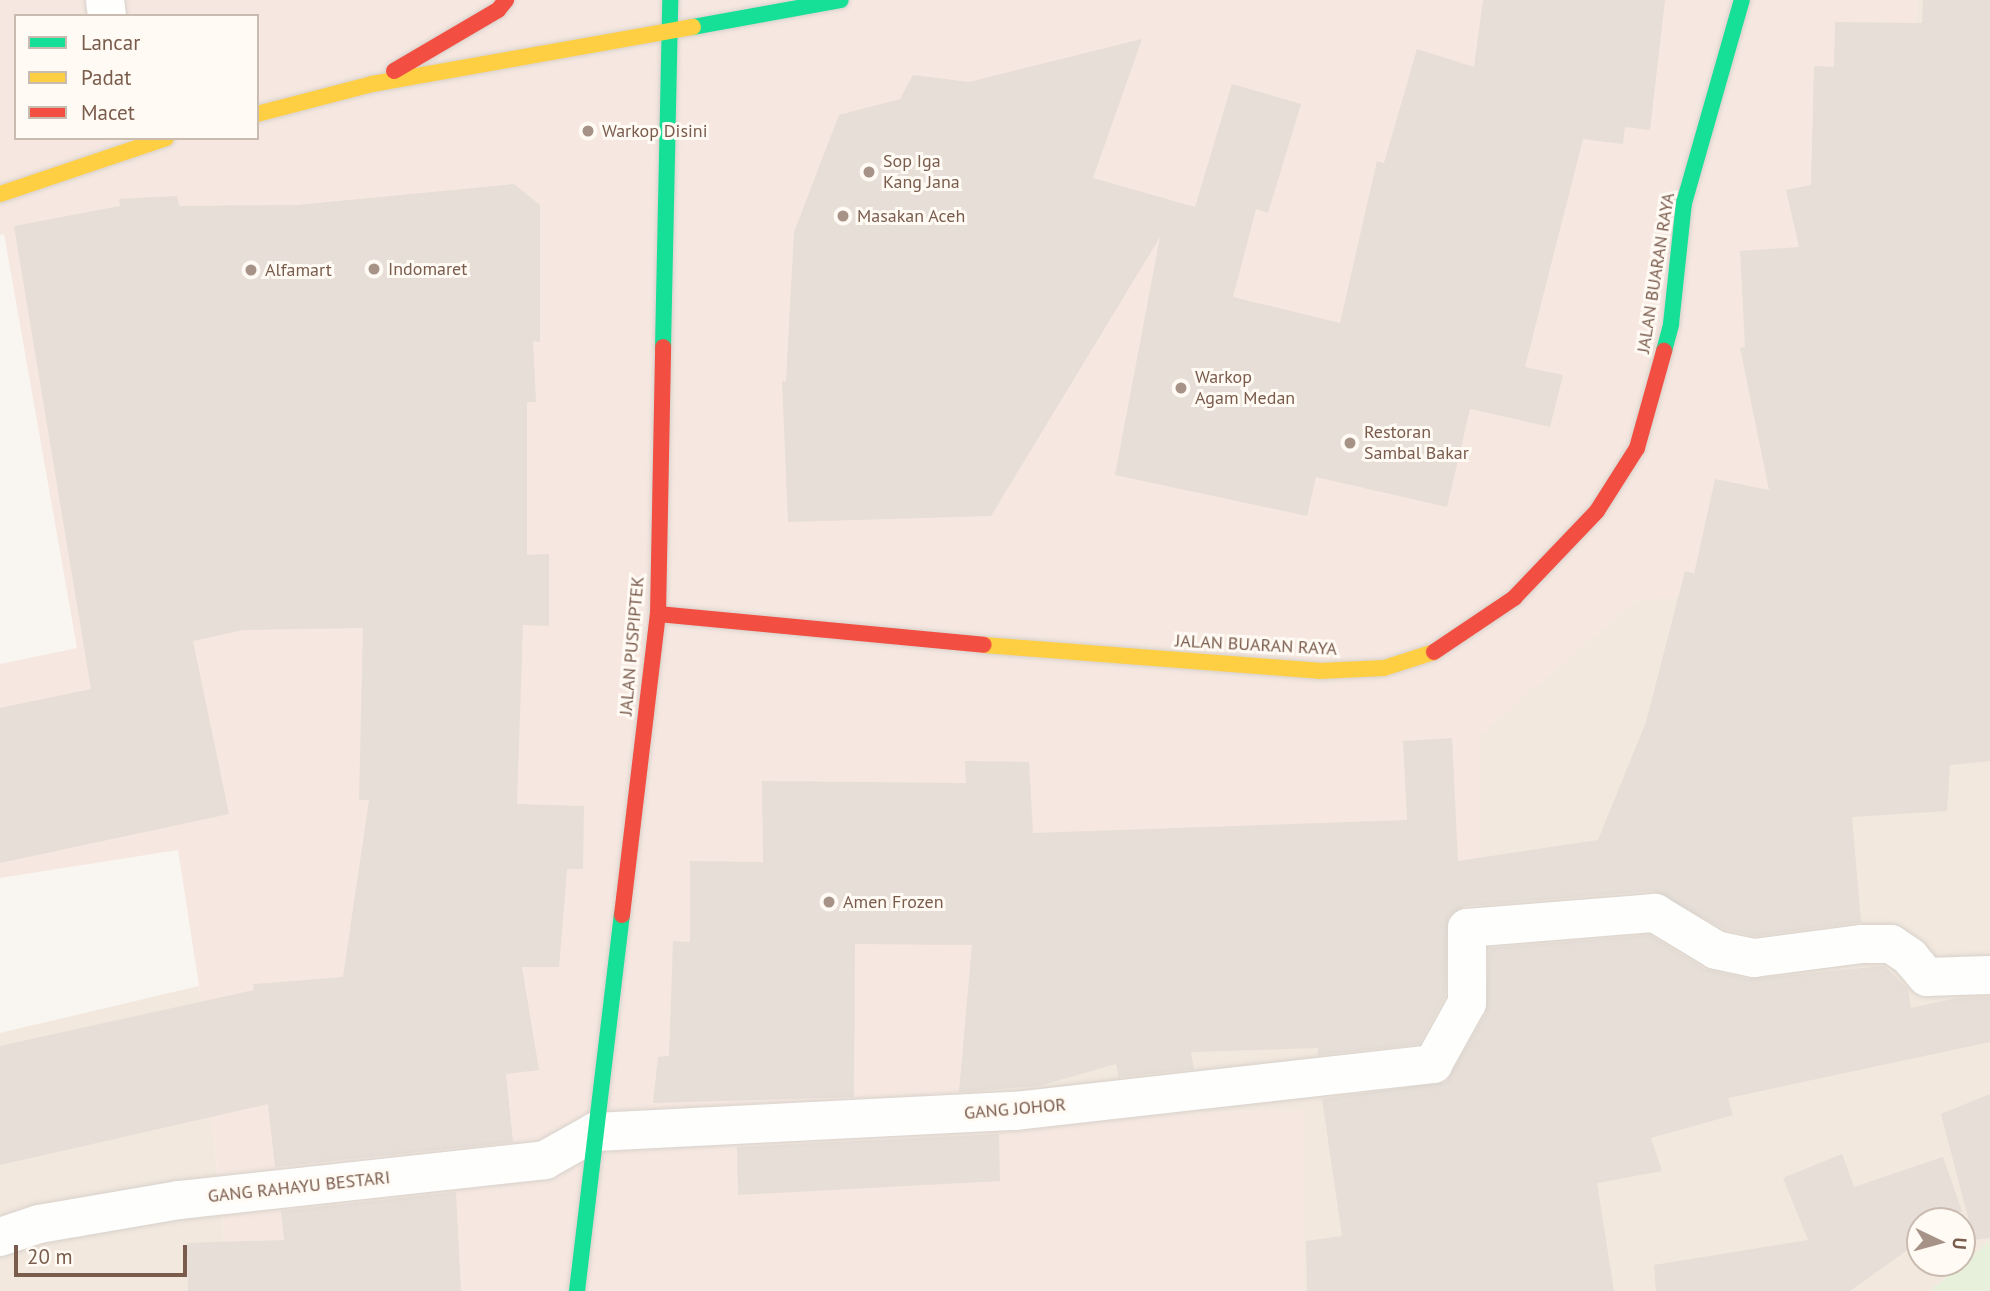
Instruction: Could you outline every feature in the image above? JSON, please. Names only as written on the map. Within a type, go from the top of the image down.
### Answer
[{"type":"main road","points":[[372,84],[498,10],[506,0]]},
{"type":"main road","name":"JALAN PUSPIPTEK","points":[[576,1291],[658,614],[670,0]]},
{"type":"main road","points":[[259,113],[372,84],[671,27],[841,0]]},
{"type":"main road","name":"JALAN BUARAN RAYA","points":[[658,614],[796,630],[1319,671],[1384,668],[1443,649],[1514,598],[1597,511],[1637,448],[1671,324],[1684,203],[1730,33],[1742,0]]},
{"type":"main road","points":[[1720,11],[1730,33]]},
{"type":"main road","points":[[0,194],[121,144],[151,140]]},
{"type":"street","name":"GANG JOHOR","points":[[595,1132],[1015,1111],[1433,1064],[1466,1003],[1467,928],[1655,913],[1716,950],[1754,958],[1862,944],[1891,944],[1910,957],[1927,977],[1990,975]]},
{"type":"street","name":"GANG RAHAYU BESTARI","points":[[0,1237],[39,1224],[179,1200],[545,1160],[595,1132]]},
{"type":"shaded area","points":[[0,0],[1916,0],[1886,578],[1635,601],[1480,735],[1480,942],[983,971],[958,1118],[1305,1110],[1303,1291],[229,1291],[199,986],[178,850],[0,878],[0,664],[77,648],[4,234],[0,235]]},
{"type":"shaded area","points":[[1916,0],[1990,0],[1990,1241],[1976,1253],[1976,1207],[1906,1207],[1906,1277],[1947,1277],[1930,1291],[1303,1291],[1304,1110],[958,1118],[983,971],[1479,942],[1479,735],[1635,601],[1886,577]]},
{"type":"shaded area","points":[[199,986],[229,1291],[0,1291],[0,1033]]},
{"type":"green space","points":[[1990,1241],[1990,1291],[1930,1291],[1947,1277],[1976,1277],[1976,1253]]},
{"type":"building","points":[[1483,0],[1665,0],[1650,130],[1625,127],[1623,144],[1583,139],[1525,367],[1563,375],[1550,427],[1470,409],[1447,507],[1316,477],[1307,516],[1115,475],[1160,237],[991,516],[788,522],[782,381],[786,381],[794,232],[839,115],[900,99],[913,75],[969,82],[1142,39],[1093,178],[1195,207],[1232,84],[1301,104],[1268,213],[1256,209],[1233,297],[1340,323],[1377,161],[1384,163],[1417,49],[1474,67]]},
{"type":"building","points":[[1923,0],[1990,0],[1990,761],[1950,765],[1947,811],[1852,817],[1861,922],[1755,936],[1724,929],[1653,891],[1465,906],[1448,918],[1445,997],[1419,1044],[1318,1055],[1318,1048],[1191,1052],[1194,1069],[1119,1077],[1116,1064],[1039,1086],[959,1092],[972,945],[855,944],[854,1097],[653,1103],[658,1057],[669,1056],[673,941],[690,942],[690,861],[763,862],[762,781],[966,783],[965,761],[1029,762],[1033,833],[1407,820],[1403,741],[1452,738],[1458,861],[1598,840],[1646,722],[1685,571],[1694,574],[1715,479],[1769,490],[1740,348],[1745,347],[1740,251],[1799,247],[1786,190],[1811,185],[1814,66],[1834,67],[1835,22],[1922,23]]},
{"type":"building","points":[[514,184],[540,205],[540,342],[533,341],[536,402],[527,402],[527,555],[549,554],[549,626],[523,625],[517,804],[584,806],[583,869],[567,869],[559,967],[522,967],[539,1070],[506,1074],[513,1142],[275,1167],[268,1104],[0,1165],[0,1046],[254,990],[253,984],[343,977],[369,800],[359,800],[363,628],[243,630],[193,641],[229,814],[0,863],[0,708],[91,689],[14,226],[120,206],[119,199],[177,196],[179,206],[297,205]]},
{"type":"building","points":[[1650,935],[1705,969],[1749,979],[1884,966],[1908,989],[1911,1008],[1957,998],[1990,997],[1990,1042],[1728,1098],[1733,1115],[1651,1138],[1662,1171],[1597,1183],[1614,1291],[1307,1291],[1306,1241],[1342,1236],[1322,1099],[1446,1082],[1486,1013],[1489,948]]},
{"type":"building","points":[[1990,1094],[1990,1238],[1976,1240],[1976,1207],[1965,1207],[1941,1114]]},
{"type":"building","points":[[999,1134],[1000,1181],[738,1195],[737,1147]]},
{"type":"building","points":[[1842,1154],[1854,1187],[1943,1157],[1961,1207],[1906,1207],[1906,1251],[1850,1291],[1656,1291],[1654,1265],[1808,1240],[1783,1178]]},
{"type":"building","points":[[456,1192],[461,1291],[188,1291],[187,1243],[284,1240],[281,1211]]},
{"type":"traffic: fast","points":[[663,347],[670,0]]},
{"type":"traffic: fast","points":[[693,27],[841,0]]},
{"type":"traffic: fast","points":[[1664,351],[1671,324],[1684,203],[1742,0]]},
{"type":"traffic: fast","points":[[577,1291],[622,915]]},
{"type":"traffic: slow","points":[[259,113],[372,84],[693,27]]},
{"type":"traffic: slow","points":[[0,194],[160,140]]},
{"type":"traffic: slow","points":[[984,645],[1319,671],[1384,668],[1434,652]]},
{"type":"traffic: jam","points":[[394,71],[498,10],[506,0]]},
{"type":"traffic: jam","points":[[622,915],[658,614],[663,347]]},
{"type":"traffic: jam","points":[[1434,652],[1514,598],[1597,511],[1637,448],[1664,351]]},
{"type":"traffic: jam","points":[[658,614],[984,645]]},
{"type":"place","name":"Warkop Disini","points":[[588,131]]},
{"type":"place","name":"Sop Iga Kang Jana","points":[[869,172]]},
{"type":"place","name":"Masakan Aceh","points":[[843,216]]},
{"type":"place","name":"Indomaret","points":[[374,269]]},
{"type":"place","name":"Alfamart","points":[[251,270]]},
{"type":"place","name":"Warkop Agam Medan","points":[[1181,388]]},
{"type":"place","name":"Restoran Sambal Bakar","points":[[1350,443]]},
{"type":"place","name":"Amen Frozen","points":[[829,902]]}]
